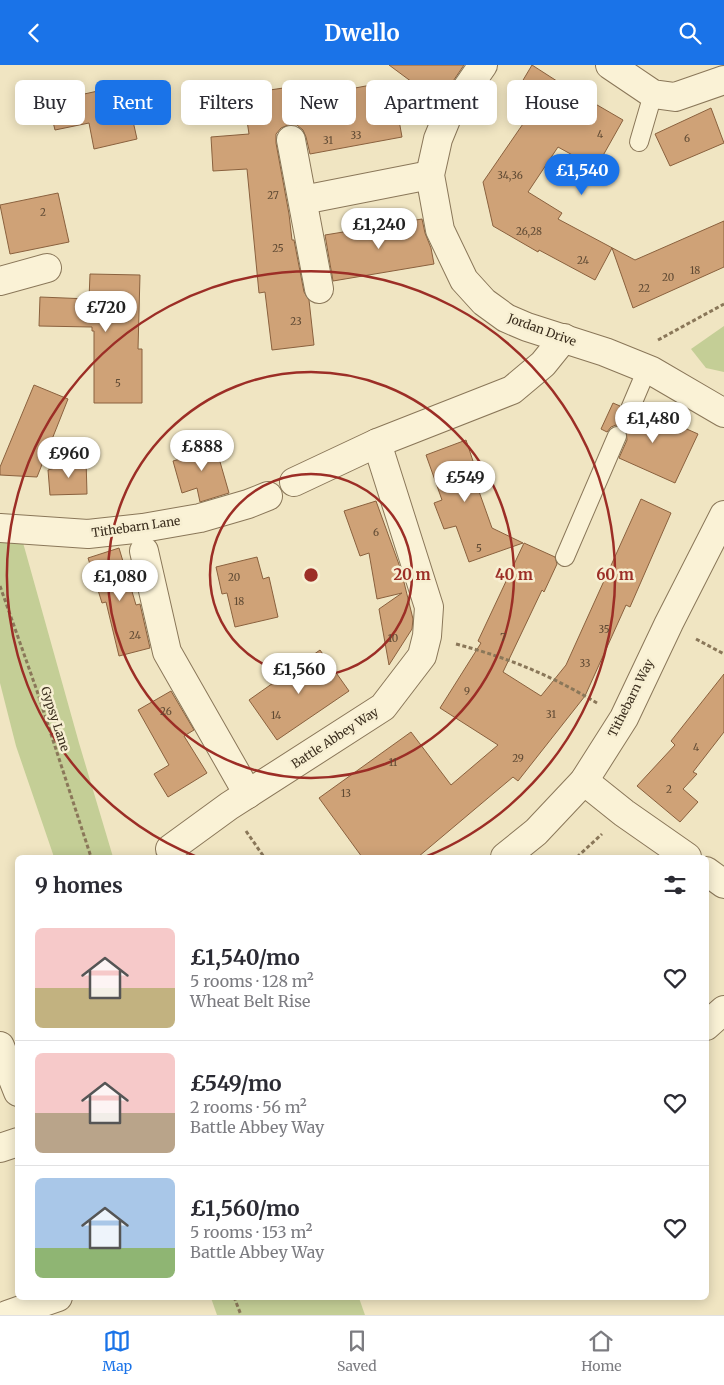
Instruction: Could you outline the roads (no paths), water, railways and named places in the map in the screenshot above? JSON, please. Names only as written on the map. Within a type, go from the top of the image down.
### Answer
[{"type":"street","name":"Jordan Drive","points":[[483,65],[447,117],[438,139],[430,175],[440,229],[464,280],[484,302],[506,317],[527,327],[564,338],[647,369],[724,413]]},
{"type":"street","points":[[610,65],[652,94],[676,97],[724,81]]},
{"type":"street","points":[[291,141],[319,289]]},
{"type":"street","points":[[303,200],[430,175]]},
{"type":"street","points":[[0,281],[47,268]]},
{"type":"street","points":[[294,482],[377,443],[512,390],[543,364],[564,338]]},
{"type":"street","name":"Battle Abbey Way","points":[[170,849],[229,806],[383,707],[422,656],[427,636],[429,607],[377,443]]},
{"type":"street","name":"Tithebarn Lane","points":[[0,528],[88,534],[134,529],[200,518],[268,496]]},
{"type":"street","name":"Tithebarn Way","points":[[507,855],[536,832],[584,781],[624,718],[669,623],[724,515]]},
{"type":"street","points":[[144,551],[167,652],[248,795]]},
{"type":"street","points":[[584,781],[624,813],[684,855]]},
{"type":"street","points":[[709,873],[724,884]]},
{"type":"street","points":[[709,1023],[724,1010]]},
{"type":"street","points":[[0,1046],[15,1084]]},
{"type":"street","points":[[0,1148],[15,1143]]},
{"type":"street","points":[[7,1315],[50,1300]]},
{"type":"lane","points":[[639,142],[652,94]]},
{"type":"lane","points":[[630,409],[647,369]]},
{"type":"lane","points":[[564,557],[617,437]]}]
